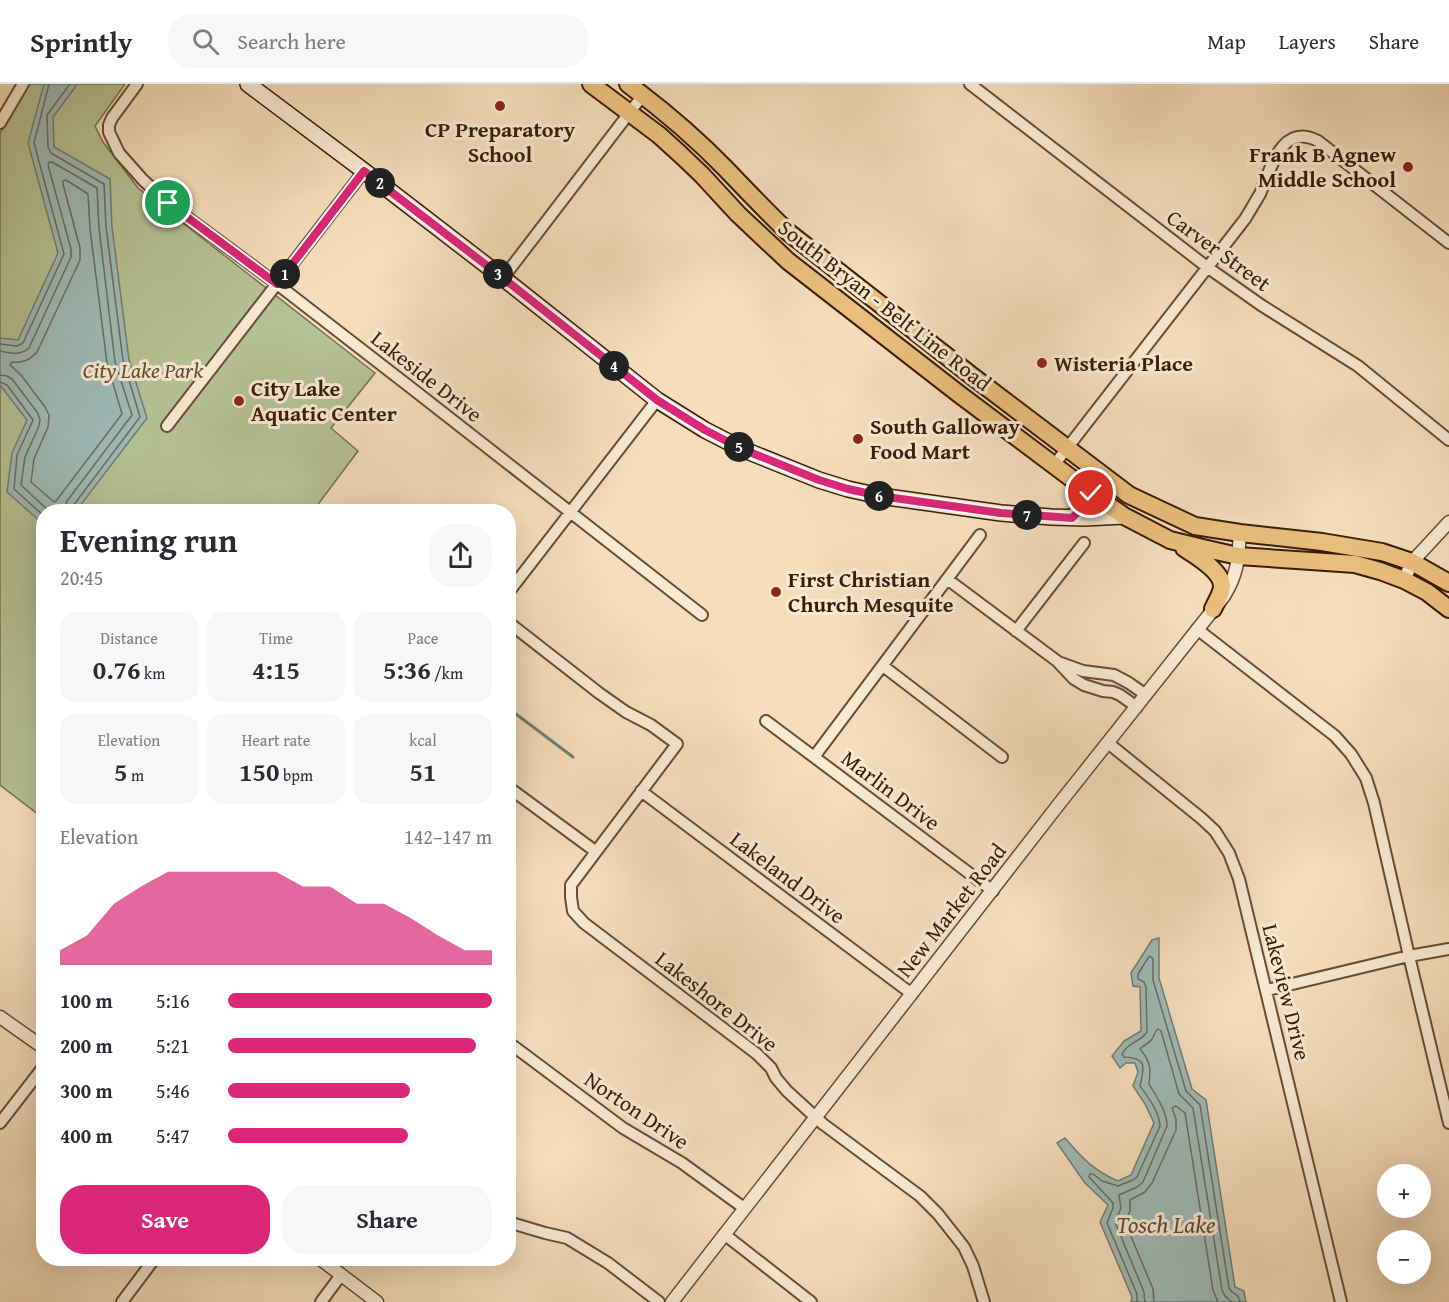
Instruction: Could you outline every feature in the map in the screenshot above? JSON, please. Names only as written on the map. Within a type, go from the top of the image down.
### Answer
[{"type":"main road","points":[[248,84],[503,278],[657,400],[705,430],[742,449],[819,480],[880,496],[1001,513],[1072,518],[1124,516],[1135,511],[1147,513],[1180,527],[1195,526]]},
{"type":"main road","name":"South Bryan - Belt Line Road","points":[[591,84],[659,135],[789,261],[959,393],[1124,516],[1170,540],[1238,556],[1355,564],[1380,571],[1427,592],[1449,609]]},
{"type":"main road","name":"South Bryan - Belt Line Road","points":[[628,84],[696,140],[788,232],[1129,495],[1195,526],[1382,552],[1412,562],[1449,583]]},
{"type":"main road","points":[[959,393],[972,376]]},
{"type":"main road","points":[[1072,518],[1082,507],[1087,490]]},
{"type":"main road","points":[[1170,540],[1203,561],[1219,576],[1222,589],[1213,609]]},
{"type":"street","points":[[0,123],[23,84]]},
{"type":"street","name":"Lakeside Drive","points":[[137,84],[112,117],[109,132],[119,153],[168,203],[277,284],[702,615]]},
{"type":"street","name":"Carver Street","points":[[970,84],[1207,267],[1261,305],[1358,366],[1449,440]]},
{"type":"street","points":[[503,278],[643,95]]},
{"type":"street","points":[[1054,465],[1251,210],[1277,155],[1292,139],[1303,137],[1318,141],[1449,243]]},
{"type":"street","points":[[167,426],[364,171]]},
{"type":"street","points":[[516,583],[657,400]]},
{"type":"street","points":[[1404,580],[1412,562],[1449,522]]},
{"type":"street","name":"New Market Road","points":[[672,1302],[1213,609],[1232,583],[1236,570],[1240,533]]},
{"type":"street","points":[[814,757],[980,535]]},
{"type":"street","points":[[1016,631],[1084,543]]},
{"type":"street","points":[[947,579],[1057,661],[1074,679],[1084,685],[1120,695],[1137,707]]},
{"type":"street","name":"Lakeshore Drive","points":[[516,628],[598,693],[651,725],[677,744],[595,851],[572,885],[573,911],[584,923],[757,1054],[771,1068],[787,1091],[823,1124],[920,1196],[939,1214],[964,1247],[973,1266],[984,1302]]},
{"type":"street","points":[[1197,629],[1335,736],[1351,753],[1366,777],[1449,1123]]},
{"type":"street","points":[[1057,661],[1083,671],[1114,675],[1146,695]]},
{"type":"street","points":[[883,666],[1002,757]]},
{"type":"street","name":"Marlin Drive","points":[[766,721],[993,891]]},
{"type":"street","name":"Lakeview Drive","points":[[1108,743],[1201,818],[1215,831],[1229,853],[1239,879],[1267,990],[1341,1302]]},
{"type":"street","name":"Lakeland Drive","points":[[641,791],[912,994]]},
{"type":"street","points":[[516,793],[595,851]]},
{"type":"street","points":[[1267,990],[1409,956],[1449,949]]},
{"type":"street","points":[[0,1017],[36,1042]]},
{"type":"street","name":"Norton Drive","points":[[516,1048],[623,1128],[682,1163],[744,1209]]},
{"type":"street","points":[[0,1123],[36,1076]]},
{"type":"street","points":[[516,1224],[567,1238],[609,1263],[659,1302]]},
{"type":"street","points":[[724,1234],[811,1302]]},
{"type":"street","points":[[122,1302],[149,1266]]},
{"type":"street","points":[[329,1266],[377,1302]]},
{"type":"street","points":[[321,1302],[341,1275]]},
{"type":"green space","name":"City Lake Park","points":[[29,84],[125,84],[95,126],[103,142],[138,188],[375,373],[331,428],[358,451],[318,504],[36,504],[36,813],[0,785],[0,133]]},
{"type":"water","points":[[44,84],[76,84],[53,117],[54,147],[110,179],[112,227],[129,360],[147,418],[81,504],[36,504],[36,518],[7,492],[12,453],[27,420],[0,385],[0,338],[18,340],[58,253],[28,143]]},
{"type":"water","name":"Tosch Lake","points":[[1159,938],[1159,978],[1192,1089],[1206,1100],[1235,1287],[1244,1291],[1246,1302],[1131,1302],[1132,1297],[1100,1222],[1108,1205],[1085,1183],[1057,1143],[1065,1138],[1088,1163],[1118,1181],[1131,1175],[1154,1123],[1133,1086],[1138,1072],[1135,1063],[1126,1063],[1120,1068],[1112,1056],[1124,1041],[1141,1031],[1140,987],[1133,986],[1131,973],[1152,940]]},
{"type":"waterway","points":[[516,714],[573,757]]},
{"type":"place","name":"CP Preparatory School","points":[[500,106]]},
{"type":"place","name":"Frank B Agnew Middle School","points":[[1408,167]]},
{"type":"place","name":"Wisteria Place","points":[[1042,363]]},
{"type":"place","name":"City Lake Aquatic Center","points":[[239,401]]},
{"type":"place","name":"South Galloway Food Mart","points":[[858,439]]},
{"type":"place","name":"First Christian Church Mesquite","points":[[776,592]]},
{"type":"route","points":[[168,203],[277,284],[364,171],[657,400],[705,430],[742,449],[819,480],[848,489],[880,496],[1001,513],[1072,518],[1082,507],[1087,490],[1091,493]]}]
